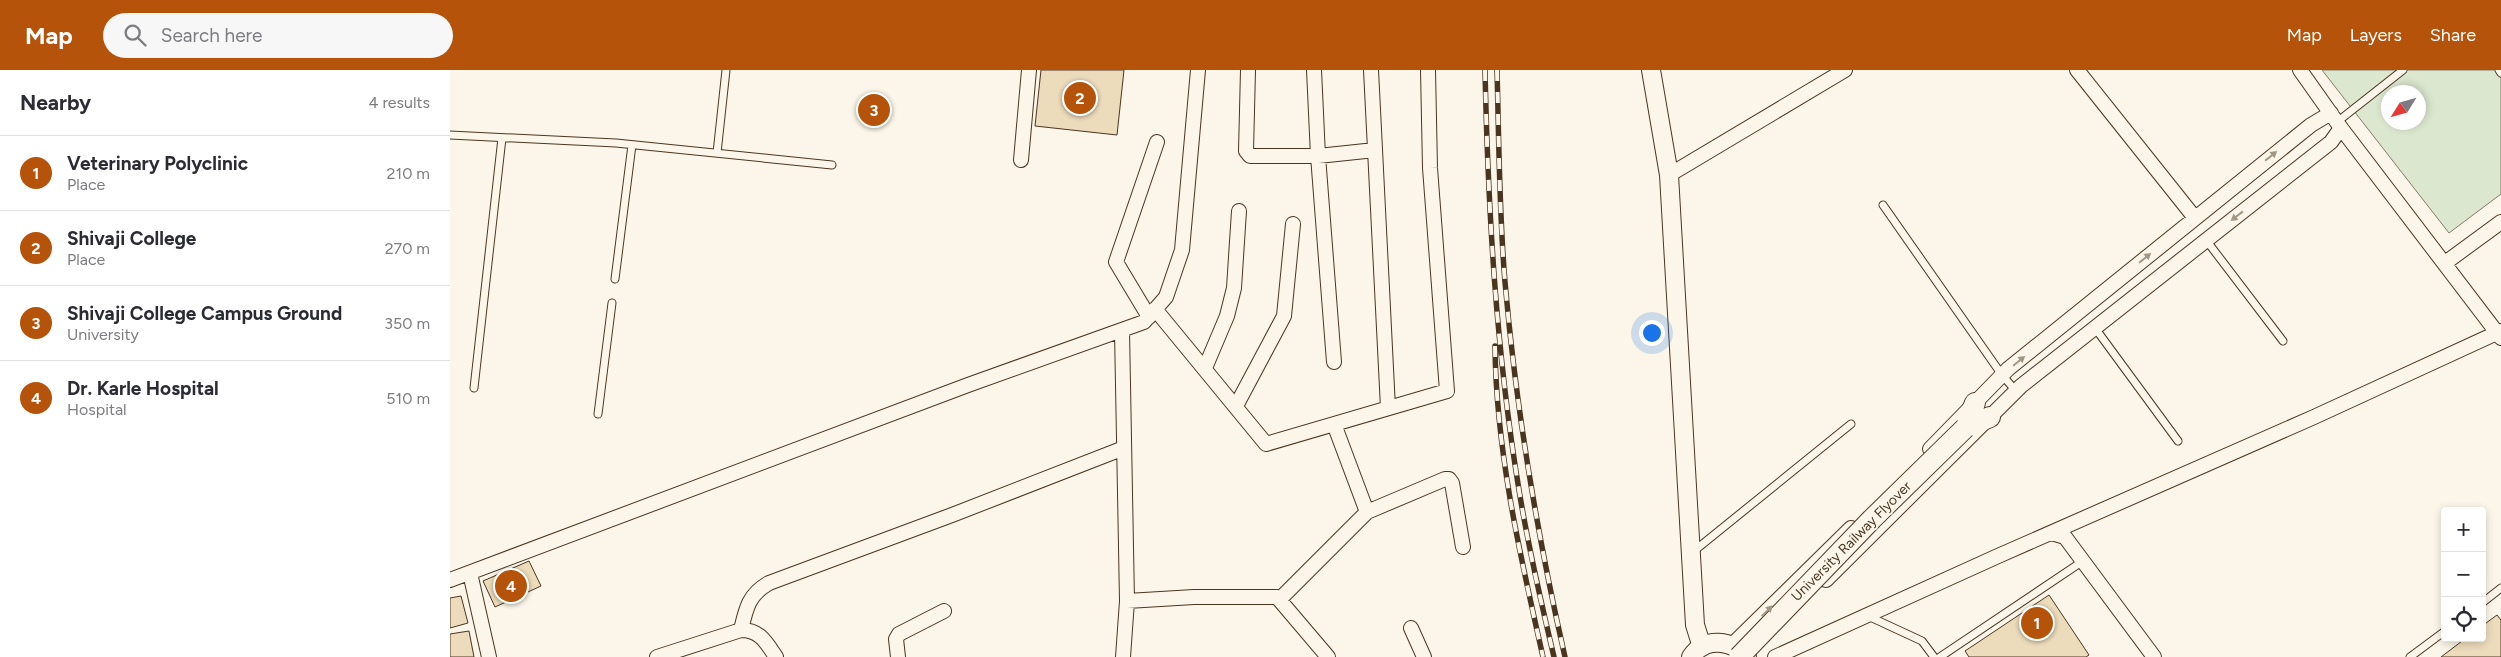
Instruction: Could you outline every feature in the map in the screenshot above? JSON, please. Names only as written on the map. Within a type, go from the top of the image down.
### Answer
[{"type":"main road","name":"University Railway Flyover","points":[[1965,428],[1975,403]]},
{"type":"main road","name":"University Railway Flyover","points":[[1736,651],[1965,428],[1990,417]]},
{"type":"street","points":[[1021,160],[1030,70]]},
{"type":"street","points":[[450,580],[968,385],[1144,322],[1166,297],[1182,250],[1198,70]]},
{"type":"street","points":[[1248,70],[1248,154],[1252,157],[1318,156],[1375,150]]},
{"type":"street","points":[[1314,70],[1318,156],[1334,362]]},
{"type":"street","points":[[1371,70],[1388,408]]},
{"type":"street","points":[[1157,142],[1116,262],[1152,313],[1205,368],[1266,444],[1447,391],[1430,168],[1428,70]]},
{"type":"street","points":[[1651,70],[1669,175],[1696,652],[1722,642],[1748,657],[2016,391],[2331,142],[2336,121]]},
{"type":"street","points":[[1669,175],[1845,70]]},
{"type":"street","points":[[2077,70],[2195,218]]},
{"type":"street","points":[[1775,657],[2500,334],[2336,121],[2300,70]]},
{"type":"street","points":[[1736,651],[2002,375],[2311,125],[2336,121]]},
{"type":"street","points":[[1205,368],[1227,316],[1234,288],[1238,211]]},
{"type":"street","points":[[2445,264],[2501,222]]},
{"type":"street","points":[[1236,406],[1284,316],[1293,224]]},
{"type":"street","points":[[1122,331],[1127,601],[1123,657]]},
{"type":"street","points":[[1334,424],[1367,512]]},
{"type":"street","points":[[741,630],[747,604],[759,588],[769,583],[952,516],[1124,448]]},
{"type":"street","points":[[1280,599],[1367,512],[1445,479],[1449,479],[1452,483],[1463,547]]},
{"type":"street","points":[[2052,533],[2065,537],[2154,657]]},
{"type":"street","points":[[470,573],[488,657]]},
{"type":"street","points":[[1127,601],[1194,597],[1274,597],[1280,599],[1328,657]]},
{"type":"street","points":[[898,657],[896,638],[899,634],[944,611]]},
{"type":"street","points":[[1411,628],[1424,657]]},
{"type":"street","points":[[656,657],[741,630],[752,630],[761,635],[776,657]]},
{"type":"lane","points":[[717,153],[726,70]]},
{"type":"lane","points":[[2336,121],[2403,70]]},
{"type":"lane","points":[[450,135],[632,144],[832,165]]},
{"type":"lane","points":[[474,388],[502,138]]},
{"type":"lane","points":[[615,279],[632,144]]},
{"type":"lane","points":[[1883,205],[2002,375],[2016,391]]},
{"type":"lane","points":[[2206,240],[2282,341]]},
{"type":"lane","points":[[598,414],[612,303]]},
{"type":"lane","points":[[2094,328],[2178,441]]},
{"type":"lane","points":[[1690,554],[1851,424]]},
{"type":"lane","points":[[1940,657],[2083,561]]},
{"type":"lane","points":[[2486,599],[2501,588]]},
{"type":"lane","points":[[1866,616],[1922,641],[1934,657]]},
{"type":"lane","points":[[2410,657],[2441,634]]},
{"type":"green space","points":[[2322,70],[2501,70],[2501,194],[2449,233]]},
{"type":"building","points":[[1041,70],[1124,70],[1117,135],[1035,126]]},
{"type":"building","points":[[529,561],[541,586],[495,607],[483,581]]},
{"type":"building","points":[[2049,595],[2089,655],[2086,657],[1969,657],[1965,651]]},
{"type":"building","points":[[461,596],[468,623],[450,628],[450,598]]},
{"type":"building","points":[[2497,615],[2501,620],[2501,657],[2441,657],[2461,642],[2486,642],[2486,623]]},
{"type":"building","points":[[469,631],[474,657],[450,657],[450,634]]},
{"type":"railway","points":[[1485,70],[1494,280],[1504,385],[1523,511],[1554,657]]},
{"type":"railway","points":[[1497,70],[1505,282],[1515,377],[1521,424],[1545,564],[1565,657]]},
{"type":"railway","points":[[1495,346],[1500,425],[1511,503],[1543,657]]},
{"type":"place","name":"Shivaji College","points":[[1080,98]]},
{"type":"place","name":"Shivaji College Campus Ground","points":[[874,110]]},
{"type":"place","name":"Dr. Karle Hospital","points":[[511,586]]},
{"type":"place","name":"Veterinary Polyclinic","points":[[2037,623]]}]
